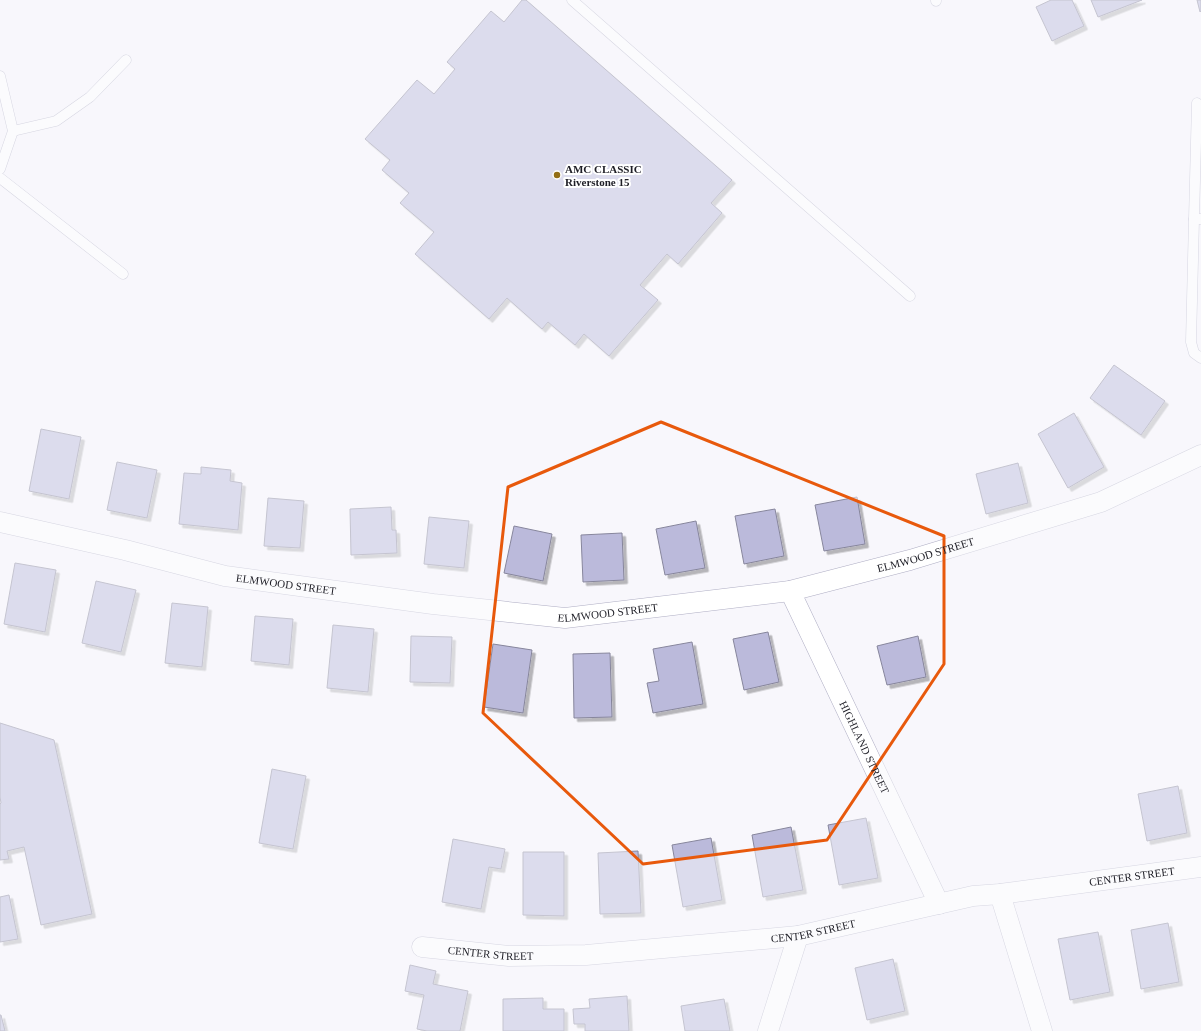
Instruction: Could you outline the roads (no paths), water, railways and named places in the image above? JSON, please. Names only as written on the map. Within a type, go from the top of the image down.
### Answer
[{"type":"street","name":"ELMWOOD STREET","points":[[0,522],[125,550],[225,576],[433,604],[565,618],[790,591],[910,560],[1101,502],[1201,456]]},
{"type":"street","name":"HIGHLAND STREET","points":[[790,591],[939,904]]},
{"type":"street","name":"CENTER STREET","points":[[422,946],[509,956],[586,955],[798,936],[973,896],[1000,894],[1201,867]]},
{"type":"street","points":[[1000,894],[1042,1031]]},
{"type":"street","points":[[768,1031],[798,936]]},
{"type":"lane","points":[[572,0],[910,296]]},
{"type":"lane","points":[[13,130],[56,121],[90,97],[126,60]]},
{"type":"lane","points":[[0,76],[13,130],[0,169]]},
{"type":"lane","points":[[1197,103],[1197,219],[1191,342],[1194,353],[1201,358]]},
{"type":"lane","points":[[0,178],[123,274]]},
{"type":"place","name":"AMC CLASSIC Riverstone 15","points":[[557,175]]}]
